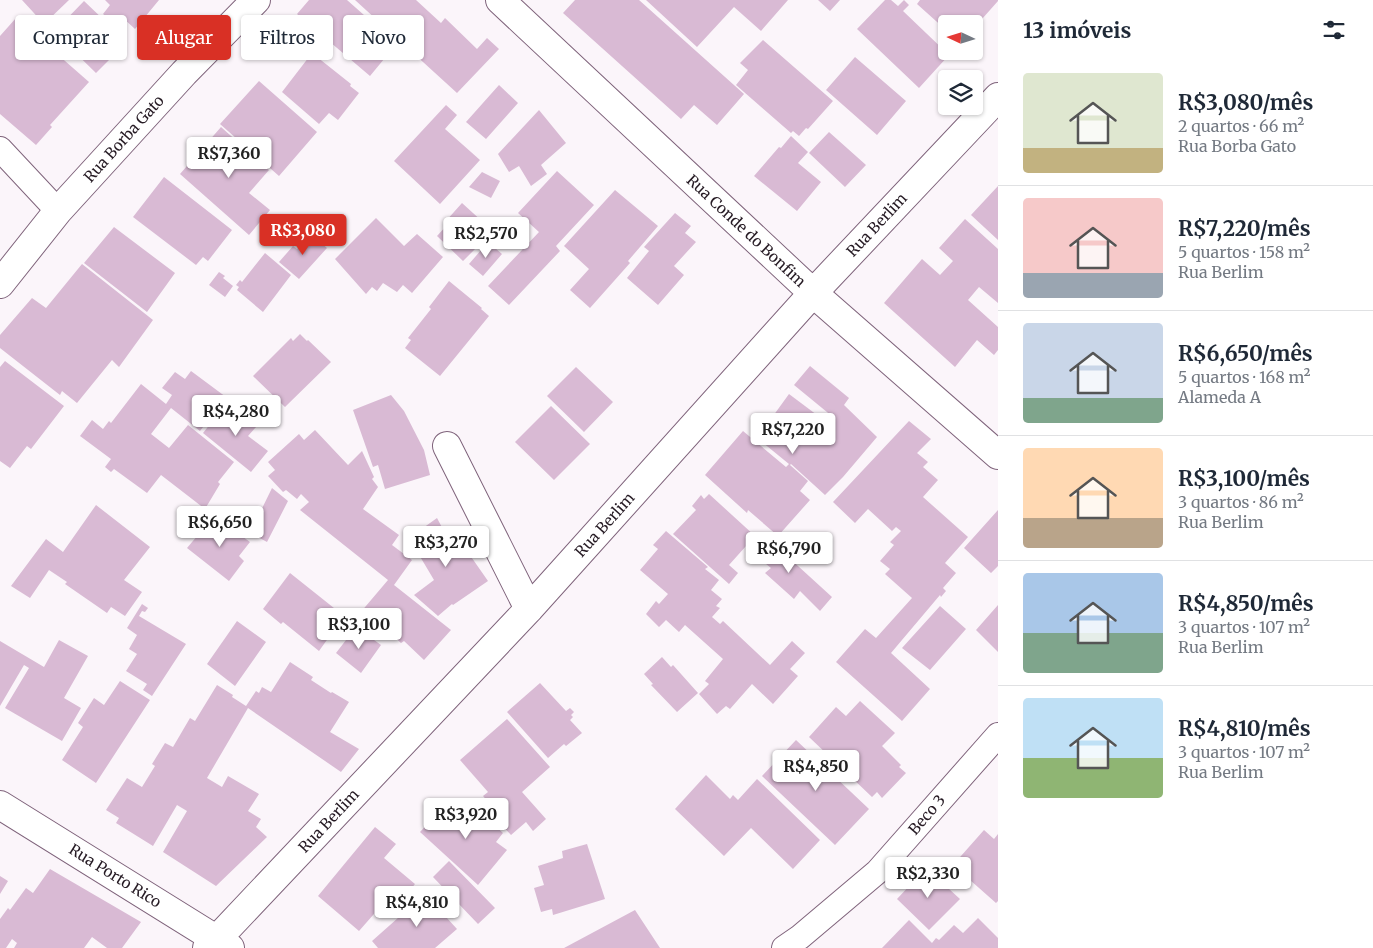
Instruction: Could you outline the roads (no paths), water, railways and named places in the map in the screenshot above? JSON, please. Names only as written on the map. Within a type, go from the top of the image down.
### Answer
[{"type":"street","name":"Rua Borba Gato","points":[[0,284],[58,211],[184,73],[256,0]]},
{"type":"street","name":"Rua Conde do Bonfim","points":[[504,1],[812,294],[998,455]]},
{"type":"street","name":"Rua Berlim","points":[[218,945],[529,609],[812,294],[998,97]]},
{"type":"street","points":[[448,446],[529,609]]},
{"type":"street","name":"Rua Porto Rico","points":[[0,805],[218,945]]},
{"type":"lane","points":[[0,149],[58,211]]},
{"type":"lane","name":"Beco 3","points":[[784,948],[800,937],[877,872],[998,735]]}]
